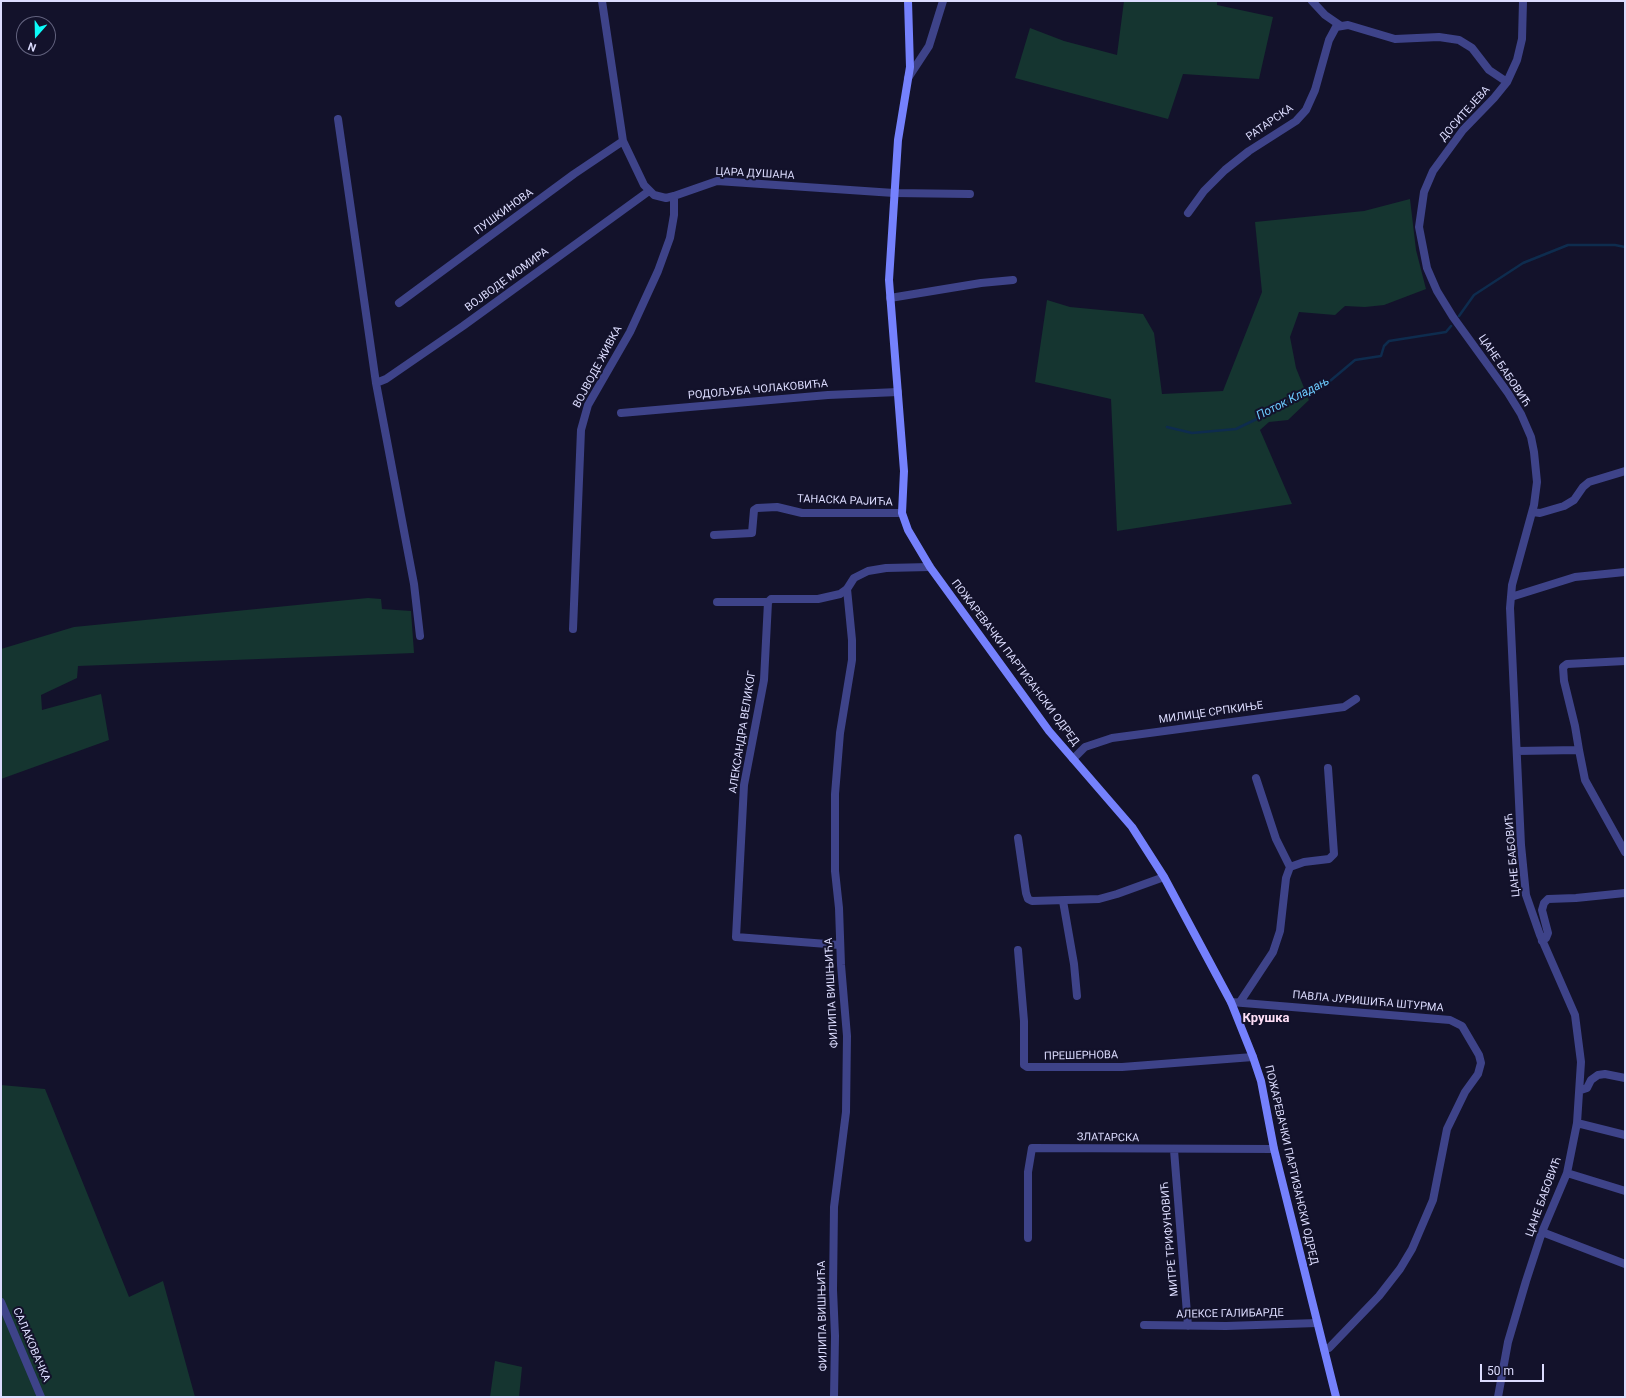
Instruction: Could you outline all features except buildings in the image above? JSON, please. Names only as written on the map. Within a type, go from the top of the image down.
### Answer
[{"type":"street","points":[[602,1],[623,141],[637,172],[648,191]]},
{"type":"street","name":"ПОЖАРЕВАЧКИ ПАРТИЗАНСКИ ОДРЕД","points":[[908,1],[910,67],[898,140],[889,280],[904,471],[902,513],[908,530],[930,567],[1049,731],[1132,827],[1164,877],[1231,1002],[1254,1057],[1261,1081],[1274,1149],[1336,1397]]},
{"type":"street","points":[[908,79],[929,46],[943,1]]},
{"type":"street","points":[[1312,1],[1325,15],[1340,26]]},
{"type":"street","name":"ДОСИТЕЈЕВА","points":[[1453,317],[1426,268],[1419,227],[1424,192],[1444,155],[1463,130],[1494,98],[1507,82],[1517,60],[1522,39],[1523,1]]},
{"type":"street","name":"ДОСИТЕЈЕВА","points":[[1340,26],[1352,26],[1395,39],[1439,37],[1459,40],[1472,48],[1489,70],[1507,82]]},
{"type":"street","name":"РАТАРСКА","points":[[1188,213],[1204,191],[1225,170],[1249,151],[1296,121],[1306,110],[1315,90],[1329,40],[1336,27],[1340,26]]},
{"type":"street","points":[[338,119],[376,383],[414,584],[420,636]]},
{"type":"street","name":"ПУШКИНОВА","points":[[399,303],[574,174],[623,141]]},
{"type":"street","name":"ЦАРА ДУШАНА","points":[[648,191],[654,195],[666,198],[717,181],[894,193]]},
{"type":"street","name":"ВОЈВОДЕ МОМИРА","points":[[376,383],[386,379],[463,326],[648,191]]},
{"type":"street","points":[[894,193],[970,194]]},
{"type":"street","name":"ВОЈВОДЕ ЖИВКА","points":[[573,629],[580,430],[588,405],[630,332],[658,271],[670,238],[674,215],[674,196]]},
{"type":"street","points":[[890,298],[981,283],[1014,280]]},
{"type":"street","name":"ЦАНЕ БАБОВИЋ","points":[[1453,317],[1508,393],[1521,414],[1531,437],[1537,482],[1533,512],[1512,585],[1511,597],[1522,845],[1526,895],[1542,941],[1575,1015],[1581,1062],[1581,1090],[1578,1123],[1567,1173],[1542,1232],[1508,1342],[1498,1397]]},
{"type":"street","name":"РОДОЉУБА ЧОЛАКОВИЋА","points":[[621,413],[828,395],[898,392]]},
{"type":"street","points":[[1533,512],[1540,512],[1564,506],[1574,500],[1583,487],[1589,482],[1625,471]]},
{"type":"street","name":"ТАНАСКА РАЈИЋА","points":[[714,535],[752,533],[754,510],[757,508],[777,507],[802,513],[902,513]]},
{"type":"street","points":[[717,602],[768,602],[771,599],[818,599],[840,594],[847,589],[854,578],[868,570],[930,567]]},
{"type":"street","points":[[1511,597],[1575,577],[1625,572]]},
{"type":"street","name":"ФИЛИПА ВИШЊИЋА","points":[[834,1397],[836,1336],[833,1290],[834,1207],[846,1112],[847,1036],[840,945],[839,908],[835,871],[835,794],[840,733],[852,660],[852,640],[847,589]]},
{"type":"street","name":"АЛЕКСАНДРА ВЕЛИКОГ","points":[[768,602],[764,680],[744,785],[736,937],[840,945]]},
{"type":"street","points":[[1625,661],[1567,664],[1563,666],[1564,681],[1575,726],[1585,780],[1625,852]]},
{"type":"street","name":"МИЛИЦЕ СРПКИЊЕ","points":[[1073,759],[1085,747],[1112,738],[1344,707],[1356,699]]},
{"type":"street","points":[[1518,751],[1579,750]]},
{"type":"street","points":[[1290,867],[1304,862],[1329,859],[1334,854],[1328,768]]},
{"type":"street","points":[[1240,1002],[1273,952],[1280,930],[1286,878],[1290,867],[1276,838],[1256,778]]},
{"type":"street","points":[[1018,838],[1028,899],[1032,901],[1098,899],[1164,877]]},
{"type":"street","points":[[1542,941],[1546,938],[1548,933],[1542,910],[1544,903],[1548,898],[1576,898],[1625,893]]},
{"type":"street","points":[[1063,901],[1074,964],[1077,996]]},
{"type":"street","name":"ПРЕШЕРНОВА","points":[[1018,950],[1024,1021],[1024,1064],[1027,1067],[1122,1067],[1254,1057]]},
{"type":"street","name":"ПАВЛА ЈУРИШИЋА ШТУРМА","points":[[1231,1002],[1450,1020],[1462,1026],[1479,1055],[1481,1063],[1478,1074],[1465,1092],[1447,1129],[1433,1200],[1412,1249],[1400,1269],[1379,1296],[1329,1348],[1324,1349]]},
{"type":"street","points":[[1581,1090],[1587,1088],[1591,1080],[1598,1075],[1605,1074],[1625,1078]]},
{"type":"street","points":[[1578,1123],[1625,1135]]},
{"type":"street","name":"ЗЛАТАРСКА","points":[[1028,1238],[1028,1172],[1032,1148],[1174,1150],[1274,1149]]},
{"type":"street","name":"МИТРЕ ТРИФУНОВИЋ","points":[[1174,1150],[1188,1326]]},
{"type":"street","points":[[1567,1173],[1625,1191]]},
{"type":"street","points":[[1542,1232],[1625,1264]]},
{"type":"street","name":"САЛАКОВАЧКА","points":[[1,1302],[41,1397]]},
{"type":"street","name":"АЛЕКСЕ ГАЛИБАРДЕ","points":[[1144,1325],[1188,1326],[1317,1323]]},
{"type":"green space","points":[[1124,1],[1217,1],[1217,5],[1273,17],[1259,79],[1183,74],[1168,119],[1015,78],[1030,28],[1064,41],[1117,55]]},
{"type":"green space","points":[[1410,199],[1416,250],[1426,289],[1384,305],[1365,307],[1345,306],[1335,315],[1299,312],[1290,337],[1296,368],[1309,400],[1288,420],[1269,422],[1260,430],[1292,504],[1117,531],[1111,399],[1035,382],[1047,300],[1070,307],[1143,314],[1154,333],[1162,394],[1223,391],[1262,292],[1255,222],[1364,211]]},
{"type":"green space","points":[[368,598],[381,599],[382,609],[411,611],[414,653],[78,666],[77,678],[41,695],[42,710],[101,694],[109,740],[1,779],[1,649],[74,627]]},
{"type":"green space","points":[[1,1085],[45,1089],[129,1297],[163,1281],[195,1397],[1,1397]]},
{"type":"green space","points":[[495,1361],[522,1367],[519,1397],[490,1397]]},
{"type":"waterway","name":"Поток Кладањ","points":[[1459,316],[1474,295],[1523,263],[1568,245],[1615,245],[1625,247]]},
{"type":"waterway","name":"Поток Кладањ","points":[[1167,427],[1192,433],[1236,429],[1263,416],[1312,387],[1330,381],[1355,360],[1381,356],[1384,346],[1389,341],[1446,332],[1451,326]]},
{"type":"district","name":"Крушка","points":[[1266,1019]]}]
